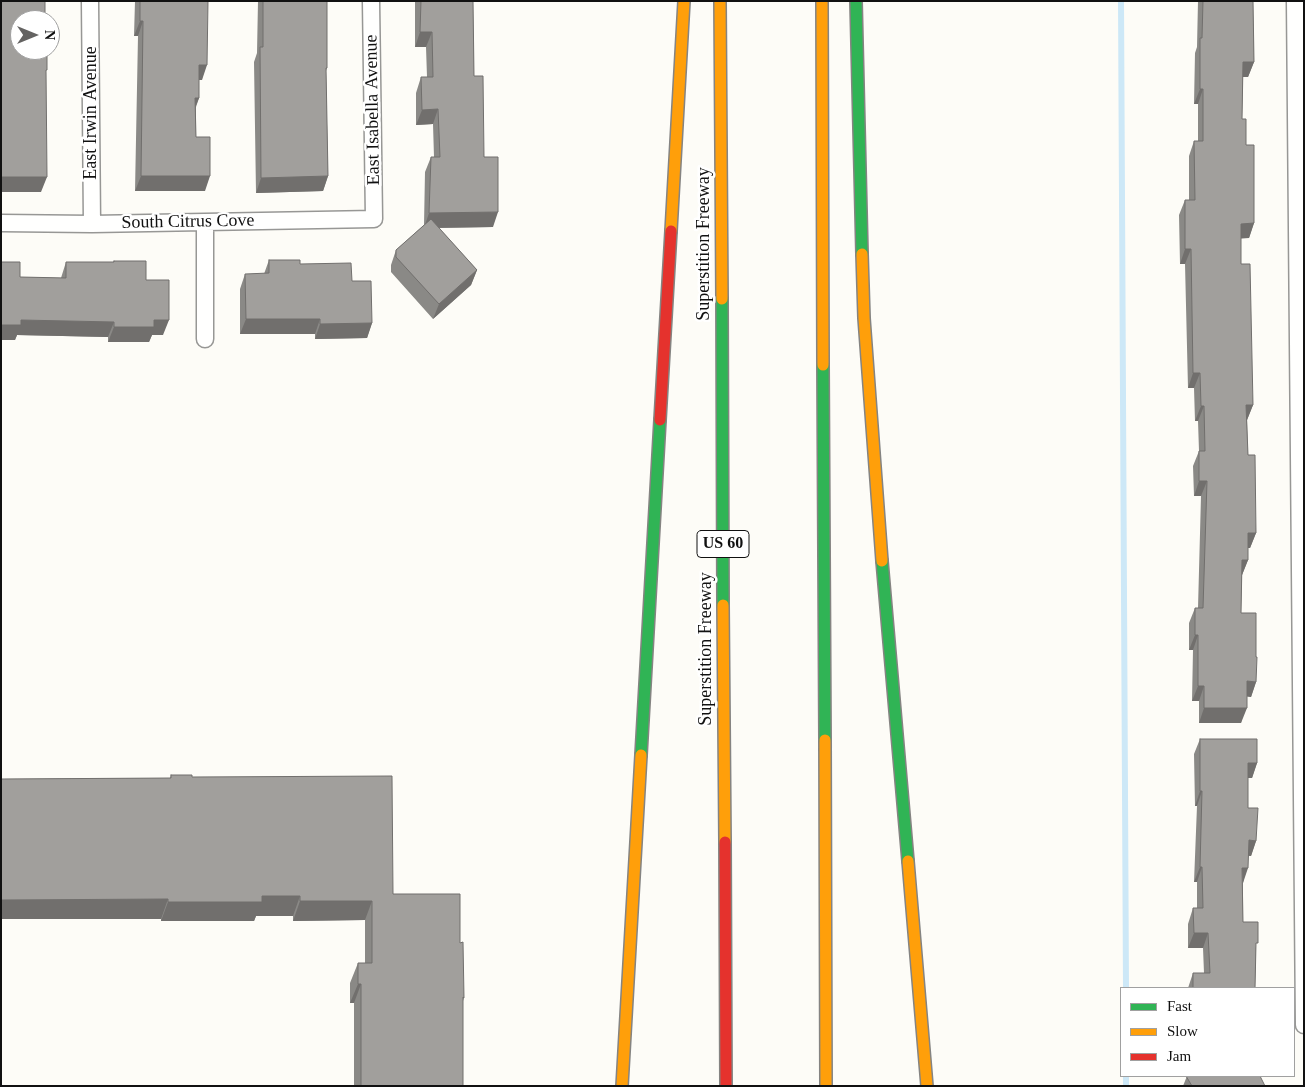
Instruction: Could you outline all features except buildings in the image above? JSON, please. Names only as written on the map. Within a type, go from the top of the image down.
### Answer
[{"type":"highway","points":[[622,1086],[684,1]]},
{"type":"highway","name":"Superstition Freeway","points":[[720,1],[726,1086]]},
{"type":"highway","points":[[822,1],[826,1086]]},
{"type":"highway","points":[[856,1],[864,318],[888,635],[927,1086]]},
{"type":"street","name":"East Irwin Avenue","points":[[90,1],[92,224]]},
{"type":"street","name":"East Isabella Avenue","points":[[371,1],[374,219]]},
{"type":"street","points":[[1295,1],[1304,1025]]},
{"type":"street","name":"South Citrus Cove","points":[[1,223],[92,224],[374,219]]},
{"type":"street","points":[[204,222],[204,339]]},
{"type":"waterway","points":[[1121,1],[1126,987]]},
{"type":"waterway","points":[[1126,1077],[1126,1086]]},
{"type":"traffic: fast","points":[[856,1],[862,254]]},
{"type":"traffic: fast","points":[[722,299],[723,605]]},
{"type":"traffic: fast","points":[[823,365],[825,740]]},
{"type":"traffic: fast","points":[[641,755],[660,420]]},
{"type":"traffic: fast","points":[[882,561],[908,861]]},
{"type":"traffic: slow","points":[[671,231],[684,1]]},
{"type":"traffic: slow","points":[[720,1],[722,299]]},
{"type":"traffic: slow","points":[[822,1],[823,365]]},
{"type":"traffic: slow","points":[[862,254],[864,318],[882,561]]},
{"type":"traffic: slow","points":[[723,605],[725,842]]},
{"type":"traffic: slow","points":[[825,740],[826,1086]]},
{"type":"traffic: slow","points":[[622,1086],[641,755]]},
{"type":"traffic: slow","points":[[908,861],[927,1086]]},
{"type":"traffic: jam","points":[[660,420],[671,231]]},
{"type":"traffic: jam","points":[[725,842],[726,1086]]}]
